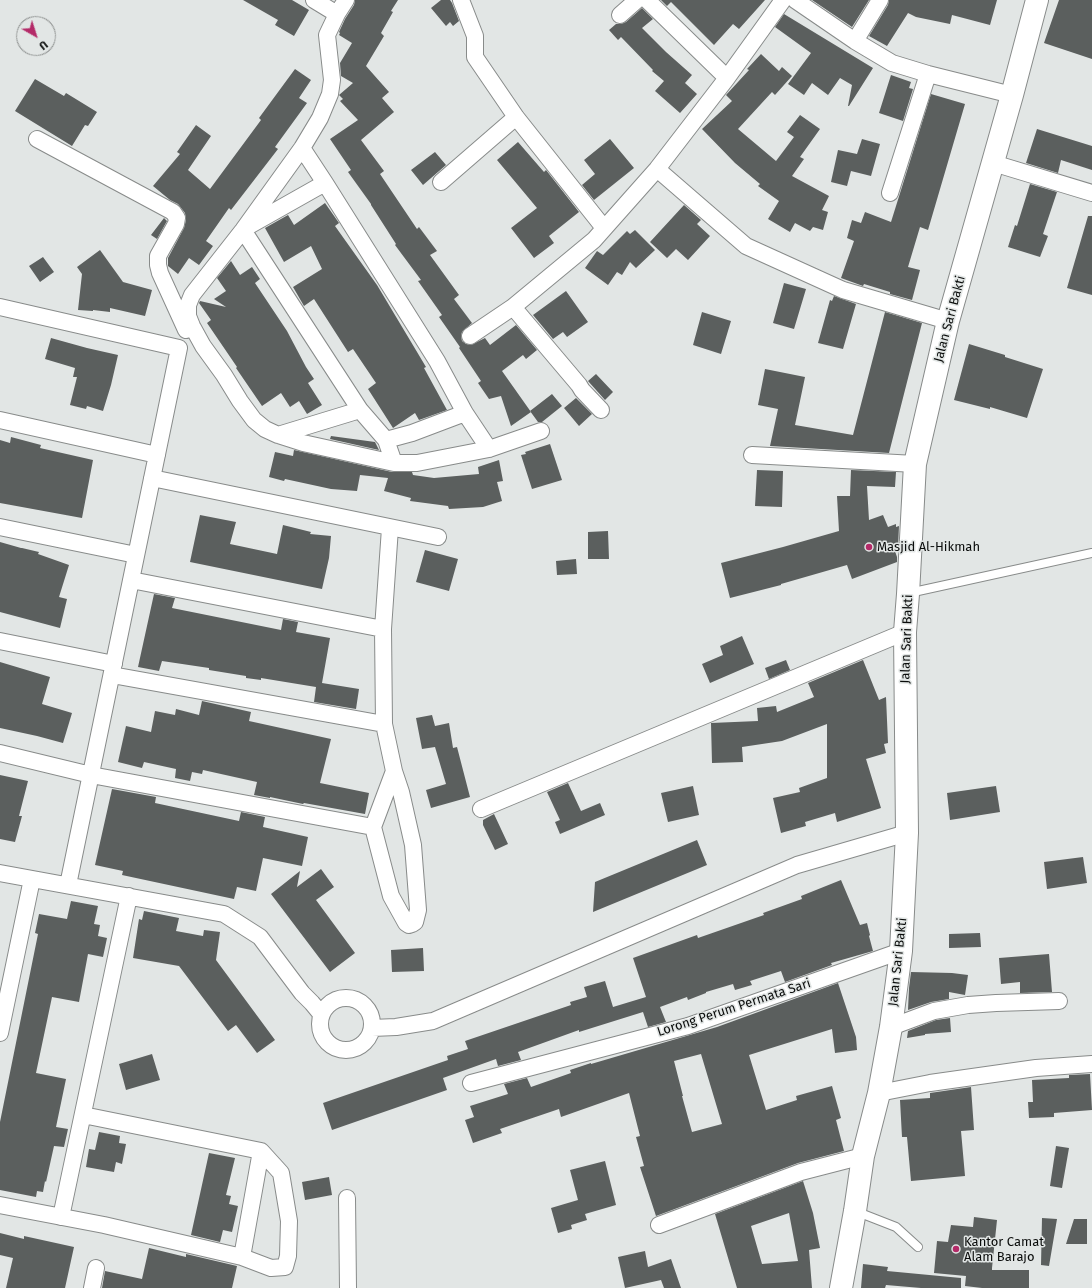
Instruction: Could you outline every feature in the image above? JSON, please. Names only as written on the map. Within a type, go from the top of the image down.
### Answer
[{"type":"main road","name":"Jalan Sari Bakti","points":[[841,1288],[863,1156],[879,1093],[891,1027],[901,951],[907,833],[905,632],[915,464],[948,321],[1012,95],[1037,0]]},
{"type":"street","points":[[314,0],[337,14]]},
{"type":"street","points":[[346,0],[337,14],[327,35],[332,80],[330,94],[320,118],[302,148],[243,230],[192,295],[188,305],[188,316],[192,326],[203,346],[224,375],[240,402],[254,420],[265,429],[303,443],[394,462],[417,463],[489,449],[541,430]]},
{"type":"street","points":[[460,0],[475,36],[475,57],[516,117],[604,228]]},
{"type":"street","points":[[620,15],[637,0]]},
{"type":"street","points":[[647,0],[727,78]]},
{"type":"street","points":[[470,336],[513,307],[594,240],[657,169],[727,78],[783,0]]},
{"type":"street","points":[[795,0],[855,41],[892,63],[928,74],[1012,95]]},
{"type":"street","points":[[855,41],[880,0]]},
{"type":"street","points":[[890,193],[928,74]]},
{"type":"street","points":[[441,182],[516,117]]},
{"type":"street","points":[[37,139],[173,212],[177,218],[176,224],[158,256],[158,265],[182,324],[203,346]]},
{"type":"street","points":[[302,148],[325,182],[437,361],[465,414],[489,449]]},
{"type":"street","points":[[993,163],[1092,193]]},
{"type":"street","points":[[657,169],[746,246],[843,290],[948,321]]},
{"type":"street","points":[[243,230],[325,182]]},
{"type":"street","points":[[243,230],[360,410],[386,440],[394,462]]},
{"type":"street","points":[[0,307],[179,348],[68,885]]},
{"type":"street","points":[[513,307],[582,390],[601,410]]},
{"type":"street","points":[[278,435],[360,410]]},
{"type":"street","points":[[386,440],[412,433],[465,414]]},
{"type":"street","points":[[0,420],[157,455]]},
{"type":"street","points":[[752,454],[915,464]]},
{"type":"street","points":[[152,478],[438,537]]},
{"type":"street","points":[[0,527],[136,555]]},
{"type":"street","points":[[390,528],[384,629],[384,724],[394,771],[401,792],[413,845],[418,910],[415,922],[409,925],[406,923],[391,896],[373,828],[394,771]]},
{"type":"street","points":[[131,580],[384,629]]},
{"type":"street","points":[[481,809],[905,632]]},
{"type":"street","points":[[0,641],[113,670],[384,724]]},
{"type":"street","points":[[0,753],[90,775],[373,828]]},
{"type":"street","points":[[372,1028],[396,1027],[433,1021],[797,865],[907,833]]},
{"type":"street","points":[[0,873],[224,914],[260,937],[302,993],[312,1002],[321,1014]]},
{"type":"street","points":[[0,1033],[32,879]]},
{"type":"street","points":[[62,1216],[129,896]]},
{"type":"street","name":"Lorong Perum Permata Sari","points":[[471,1083],[688,1026],[901,951]]},
{"type":"street","points":[[347,998],[358,1000],[366,1008],[371,1017],[372,1028],[368,1039],[360,1046],[350,1050],[338,1050],[329,1045],[322,1036],[319,1025],[321,1014],[327,1005],[336,999],[347,998]]},
{"type":"street","points":[[891,1027],[934,1011],[968,1005],[1059,1001]]},
{"type":"street","points":[[879,1093],[930,1083],[1036,1068],[1092,1064]]},
{"type":"street","points":[[0,1205],[62,1216],[242,1257],[271,1268],[285,1267],[288,1256],[289,1221],[281,1173],[261,1151],[83,1115]]},
{"type":"street","points":[[242,1257],[261,1151]]},
{"type":"street","points":[[659,1225],[801,1172],[863,1156]]},
{"type":"street","points":[[348,1198],[348,1288]]},
{"type":"street","points":[[92,1288],[96,1268]]},
{"type":"lane","points":[[908,594],[1092,553]]},
{"type":"lane","points":[[855,1211],[896,1227],[918,1247]]},
{"type":"building","points":[[243,0],[292,0],[309,10],[294,36],[275,25],[278,20]]},
{"type":"building","points":[[355,0],[398,0],[381,33],[384,36],[366,66],[389,92],[382,98],[394,112],[361,140],[384,171],[380,174],[417,229],[419,227],[437,251],[430,255],[459,295],[454,299],[472,323],[462,332],[462,341],[471,345],[485,338],[490,345],[516,325],[537,350],[526,359],[523,355],[502,371],[531,412],[511,426],[501,396],[489,399],[478,383],[481,381],[439,317],[442,315],[418,281],[421,280],[395,245],[396,244],[371,204],[348,172],[351,170],[330,139],[358,120],[340,101],[343,99],[339,95],[353,83],[341,76],[340,63],[352,43],[339,35],[339,32],[354,5]]},
{"type":"building","points":[[441,0],[450,0],[452,3],[459,21],[453,26],[450,22],[446,26],[431,8]]},
{"type":"building","points":[[661,0],[765,0],[739,29],[733,24],[714,45],[671,2],[667,6]]},
{"type":"building","points":[[812,0],[869,0],[852,27]]},
{"type":"building","points":[[889,0],[997,0],[990,25],[952,15],[950,24],[916,17],[908,13],[887,46],[869,36],[888,5]]},
{"type":"building","points":[[1059,0],[1092,0],[1092,59],[1044,43]]},
{"type":"building","points":[[642,8],[653,19],[642,28],[692,75],[685,83],[697,94],[680,113],[655,91],[664,81],[652,71],[653,70],[621,37],[618,40],[609,30],[616,24],[626,22]]},
{"type":"building","points":[[784,14],[873,68],[849,106],[852,85],[840,78],[828,95],[812,83],[804,95],[788,84],[811,53],[775,27]]},
{"type":"building","points":[[761,54],[779,71],[782,67],[792,76],[775,95],[772,92],[738,129],[776,161],[794,137],[787,132],[800,115],[820,129],[800,157],[804,159],[792,176],[829,196],[822,210],[828,212],[823,230],[813,227],[810,231],[795,223],[790,232],[768,219],[779,201],[758,186],[760,184],[735,163],[702,129],[732,101],[726,95],[749,70],[747,69]]},
{"type":"building","points":[[295,69],[311,80],[299,98],[307,103],[275,147],[278,149],[231,210],[229,208],[206,241],[213,246],[199,265],[189,258],[178,274],[168,266],[168,258],[184,228],[186,220],[185,213],[178,204],[170,200],[153,186],[180,154],[177,152],[196,125],[211,136],[188,170],[210,189],[261,120],[259,118]]},
{"type":"building","points":[[891,75],[911,82],[909,88],[913,89],[903,121],[879,113]]},
{"type":"building","points":[[35,79],[64,96],[66,93],[97,112],[88,126],[85,125],[72,146],[15,111]]},
{"type":"building","points":[[931,94],[965,104],[928,230],[920,227],[908,267],[920,270],[912,300],[841,278],[854,241],[847,238],[852,220],[861,223],[865,212],[891,222]]},
{"type":"building","points":[[1037,129],[1092,146],[1092,170],[1061,160],[1058,173],[1026,163]]},
{"type":"building","points":[[610,139],[634,168],[594,200],[582,185],[595,174],[584,160]]},
{"type":"building","points":[[862,139],[880,144],[871,176],[851,171],[847,186],[831,182],[838,150],[857,154]]},
{"type":"building","points":[[518,142],[544,172],[546,170],[579,212],[549,236],[554,243],[534,258],[511,228],[537,208],[497,160]]},
{"type":"building","points":[[435,152],[446,165],[423,185],[411,170]]},
{"type":"building","points":[[1030,184],[1057,192],[1043,234],[1048,236],[1040,257],[1008,247],[1015,225],[1017,226]]},
{"type":"building","points":[[325,203],[339,223],[335,226],[377,285],[426,367],[424,368],[447,410],[419,420],[415,413],[393,428],[368,389],[376,383],[353,349],[348,352],[314,299],[304,306],[293,287],[322,269],[311,246],[284,262],[265,228],[288,215],[294,225]]},
{"type":"building","points":[[684,205],[701,220],[697,224],[710,236],[688,260],[676,249],[667,258],[650,242]]},
{"type":"building","points":[[1088,216],[1092,216],[1092,295],[1067,288]]},
{"type":"building","points":[[164,218],[167,221],[157,239],[151,235]]},
{"type":"building","points":[[635,230],[655,250],[636,268],[630,262],[622,275],[617,272],[608,285],[585,268],[597,251],[603,255],[627,231],[630,234]]},
{"type":"building","points":[[100,250],[123,282],[152,290],[145,316],[110,308],[110,312],[78,310],[82,274],[77,267]]},
{"type":"building","points":[[43,257],[54,272],[40,282],[29,266]]},
{"type":"building","points":[[231,261],[240,275],[252,267],[260,279],[255,283],[287,331],[314,379],[308,383],[322,405],[307,414],[299,401],[290,407],[281,393],[262,406],[207,323],[211,320],[199,303],[200,301],[226,307],[214,299],[226,291],[217,278]]},
{"type":"building","points":[[784,283],[806,289],[794,329],[773,323]]},
{"type":"building","points":[[566,291],[588,322],[567,337],[563,332],[553,339],[533,315]]},
{"type":"building","points":[[834,296],[856,304],[843,349],[818,343],[830,300],[832,301]]},
{"type":"building","points":[[702,312],[731,321],[721,354],[693,345]]},
{"type":"building","points":[[885,312],[922,323],[889,453],[770,446],[778,409],[758,405],[765,369],[805,377],[795,425],[853,435]]},
{"type":"building","points":[[51,338],[118,355],[103,411],[87,406],[86,409],[70,405],[77,377],[73,377],[75,368],[45,359]]},
{"type":"building","points":[[969,344],[1043,369],[1027,418],[990,407],[990,409],[954,400]]},
{"type":"building","points":[[596,374],[613,392],[605,400],[588,381]]},
{"type":"building","points":[[552,394],[562,406],[542,422],[538,422],[530,411]]},
{"type":"building","points":[[576,398],[592,414],[579,426],[564,408]]},
{"type":"building","points":[[331,436],[375,442],[379,450],[330,439]]},
{"type":"building","points":[[11,437],[41,445],[40,448],[93,460],[82,518],[0,503],[0,440],[10,443]]},
{"type":"building","points":[[550,444],[562,480],[532,489],[521,455],[526,454],[525,452]]},
{"type":"building","points":[[294,450],[392,472],[412,472],[413,475],[434,478],[479,474],[478,467],[499,460],[503,481],[497,482],[502,501],[483,507],[449,509],[448,506],[410,501],[411,498],[384,491],[388,478],[360,475],[357,491],[331,489],[269,477],[275,452],[293,456]]},
{"type":"building","points":[[757,470],[783,471],[782,507],[755,506]]},
{"type":"building","points":[[851,470],[896,472],[895,487],[867,486],[869,520],[883,515],[888,527],[896,524],[896,527],[899,526],[898,547],[894,548],[897,562],[852,579],[847,565],[781,585],[730,598],[721,563],[839,531],[837,496],[850,496]]},
{"type":"building","points":[[200,515],[236,522],[230,544],[277,554],[283,525],[311,532],[310,534],[331,536],[329,558],[322,589],[190,562]]},
{"type":"building","points":[[608,531],[609,559],[588,559],[588,532]]},
{"type":"building","points":[[0,542],[39,552],[38,554],[69,565],[59,597],[67,599],[60,628],[0,612]]},
{"type":"building","points":[[425,550],[458,559],[449,591],[416,582]]},
{"type":"building","points":[[576,559],[577,574],[557,575],[556,561]]},
{"type":"building","points":[[154,594],[175,598],[172,608],[281,630],[283,619],[298,622],[296,632],[330,638],[322,683],[359,689],[356,709],[314,702],[316,687],[261,678],[261,680],[246,678],[246,676],[209,670],[209,668],[162,661],[159,671],[138,667]]},
{"type":"building","points":[[742,636],[754,664],[710,683],[702,664],[723,655],[720,646]]},
{"type":"building","points":[[786,660],[790,670],[769,679],[765,668]]},
{"type":"building","points":[[863,660],[879,700],[886,697],[888,743],[884,744],[886,753],[866,759],[881,808],[837,822],[835,813],[805,822],[806,826],[781,833],[773,798],[800,792],[799,788],[827,778],[827,724],[782,741],[742,747],[743,762],[712,763],[711,723],[758,721],[757,708],[776,706],[777,712],[814,697],[808,683]]},
{"type":"building","points":[[0,662],[50,677],[42,704],[72,713],[63,743],[0,728]]},
{"type":"building","points":[[202,701],[251,712],[249,721],[331,739],[320,783],[369,793],[365,814],[254,795],[257,782],[203,770],[202,774],[192,772],[190,781],[175,778],[176,769],[144,762],[142,768],[118,762],[126,726],[151,732],[155,711],[175,715],[176,709],[199,715]]},
{"type":"building","points":[[432,715],[435,726],[449,723],[453,748],[457,747],[470,797],[431,808],[426,790],[446,784],[435,747],[422,749],[416,718]]},
{"type":"building","points":[[0,775],[28,781],[19,816],[22,816],[15,842],[0,839]]},
{"type":"building","points":[[568,783],[581,811],[600,803],[605,815],[560,834],[555,822],[560,820],[547,792]]},
{"type":"building","points":[[693,786],[699,815],[668,822],[661,793]]},
{"type":"building","points":[[996,786],[1000,812],[950,820],[947,793]]},
{"type":"building","points":[[112,789],[156,797],[155,803],[239,821],[241,812],[265,817],[263,827],[308,837],[302,866],[263,858],[256,891],[237,887],[234,899],[122,875],[123,871],[95,865]]},
{"type":"building","points":[[494,814],[508,844],[495,850],[483,825],[483,820]]},
{"type":"building","points":[[697,840],[707,865],[593,912],[595,882]]},
{"type":"building","points":[[1083,857],[1087,883],[1047,889],[1044,862]]},
{"type":"building","points":[[321,869],[334,887],[316,900],[355,953],[330,972],[271,894],[300,871],[297,887]]},
{"type":"building","points":[[841,880],[860,925],[867,923],[873,951],[831,963],[832,965],[785,982],[781,971],[750,981],[752,985],[735,990],[733,984],[706,992],[688,1000],[687,997],[660,1007],[666,1022],[648,1027],[643,1012],[579,1032],[579,1030],[518,1052],[521,1060],[498,1066],[496,1059],[443,1078],[447,1090],[332,1130],[323,1103],[448,1060],[447,1056],[468,1049],[465,1041],[571,1005],[570,1002],[587,997],[584,987],[605,981],[613,1007],[646,997],[633,958],[697,935],[698,938],[764,915],[763,913],[802,899],[801,896]]},
{"type":"building","points":[[71,901],[98,906],[94,924],[100,925],[98,936],[107,938],[103,957],[88,954],[79,1002],[52,997],[36,1073],[66,1079],[56,1127],[68,1129],[64,1147],[54,1146],[43,1192],[37,1191],[36,1197],[0,1190],[0,1122],[38,934],[35,933],[39,914],[67,919]]},
{"type":"building","points":[[144,911],[179,918],[176,931],[203,936],[204,930],[220,932],[216,960],[275,1040],[257,1053],[236,1025],[228,1031],[179,966],[133,958],[139,919],[142,920]]},
{"type":"building","points":[[980,933],[981,947],[949,948],[949,934]]},
{"type":"building","points":[[423,948],[424,971],[392,972],[391,950]]},
{"type":"building","points":[[1049,954],[1052,992],[1020,993],[1020,982],[1001,984],[999,958]]},
{"type":"building","points":[[911,972],[968,975],[965,995],[949,992],[949,999],[931,1002],[908,1010]]},
{"type":"building","points":[[838,983],[856,1037],[857,1050],[835,1053],[832,1029],[749,1055],[766,1110],[797,1100],[796,1096],[832,1086],[841,1118],[836,1120],[844,1151],[798,1163],[656,1216],[640,1167],[644,1166],[636,1137],[640,1136],[629,1093],[561,1117],[559,1109],[500,1129],[502,1133],[473,1143],[465,1120],[474,1117],[470,1106],[508,1094],[504,1084],[527,1078],[531,1087],[571,1073],[570,1070],[591,1063],[717,1027]],"holes":[[[701,1054],[722,1124],[692,1132],[674,1061]]]},
{"type":"building","points":[[950,1018],[951,1032],[925,1034],[907,1038],[908,1031],[936,1020]]},
{"type":"building","points":[[152,1054],[160,1080],[126,1090],[119,1064]]},
{"type":"building","points":[[1090,1074],[1092,1110],[1054,1113],[1054,1117],[1029,1118],[1028,1102],[1033,1102],[1032,1080],[1069,1078],[1069,1075]]},
{"type":"building","points":[[971,1087],[974,1130],[961,1131],[965,1176],[911,1181],[907,1137],[902,1137],[900,1100],[930,1098],[930,1093]]},
{"type":"building","points":[[99,1132],[120,1136],[119,1143],[126,1144],[122,1164],[116,1162],[114,1172],[86,1167],[89,1149],[95,1150]]},
{"type":"building","points":[[1056,1146],[1069,1148],[1062,1188],[1050,1186]]},
{"type":"building","points":[[209,1153],[235,1158],[226,1195],[231,1196],[229,1204],[238,1206],[232,1232],[223,1230],[220,1242],[191,1235]]},
{"type":"building","points":[[605,1161],[616,1205],[585,1214],[587,1220],[571,1225],[572,1229],[558,1233],[551,1208],[578,1200],[570,1170]]},
{"type":"building","points":[[329,1177],[332,1195],[305,1200],[302,1182]]},
{"type":"building","points":[[803,1181],[813,1213],[820,1248],[809,1250],[812,1288],[737,1288],[715,1214]],"holes":[[[789,1213],[798,1261],[762,1264],[751,1226]]]},
{"type":"building","name":"Kantor Camat Alam Barajo","points":[[974,1217],[997,1220],[992,1270],[1029,1270],[1029,1288],[982,1288],[965,1286],[966,1276],[934,1273],[937,1241],[948,1242],[951,1225],[973,1227]]},
{"type":"building","points":[[1042,1218],[1057,1219],[1049,1266],[1041,1265]]},
{"type":"building","points":[[1074,1219],[1087,1219],[1087,1244],[1066,1244]]},
{"type":"building","points":[[0,1233],[24,1239],[24,1236],[74,1247],[65,1288],[6,1288],[13,1258],[0,1255]]},
{"type":"building","points":[[149,1248],[186,1257],[186,1254],[237,1266],[232,1288],[102,1288],[105,1271],[142,1279]]},
{"type":"building","points":[[645,1251],[648,1267],[671,1259],[681,1288],[664,1288],[661,1280],[625,1288],[618,1257]]},
{"type":"building","points":[[863,1264],[888,1267],[887,1271],[961,1278],[961,1288],[921,1288],[886,1285],[885,1288],[861,1288]]},
{"type":"place","name":"Masjid Al-Hikmah","points":[[869,547]]},
{"type":"place","name":"Kantor Camat Alam Barajo","points":[[956,1249]]}]
